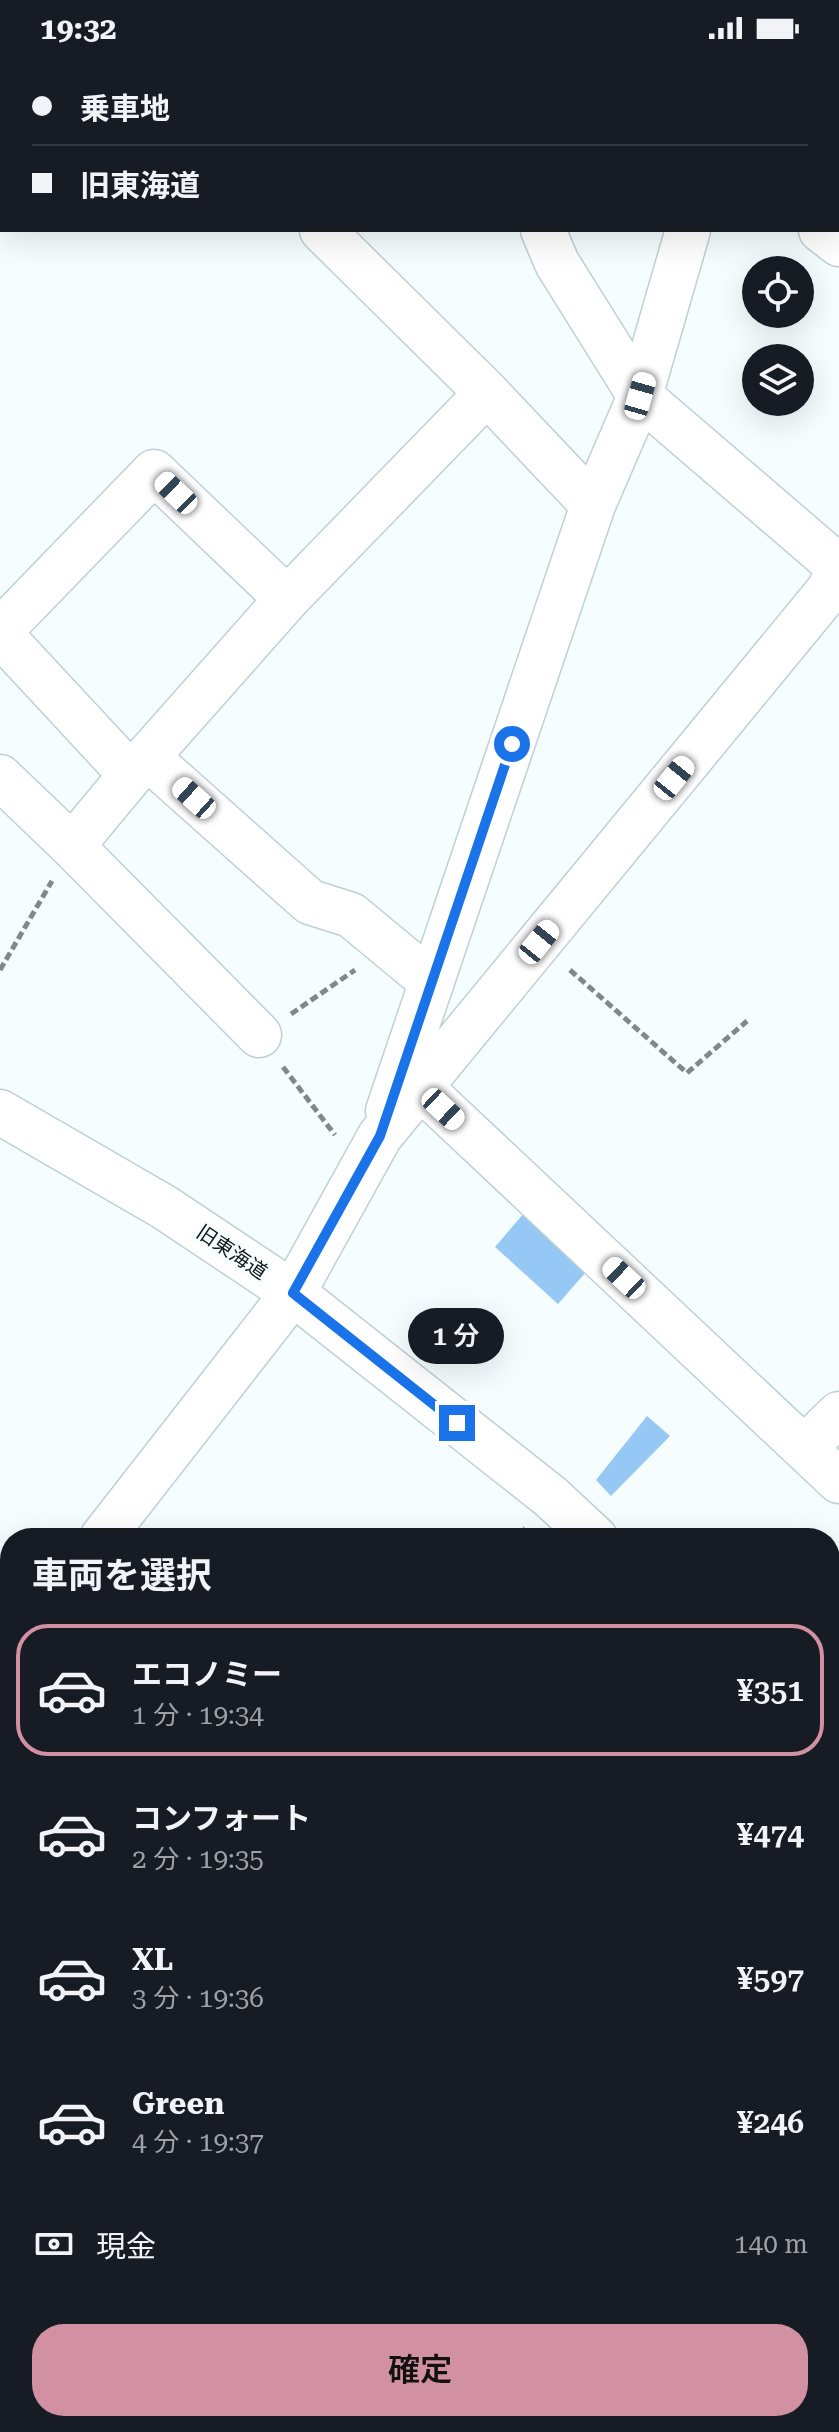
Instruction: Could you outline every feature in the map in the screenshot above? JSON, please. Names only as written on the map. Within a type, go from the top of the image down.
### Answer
[{"type":"main road","points":[[324,232],[487,393],[593,505]]},
{"type":"main road","points":[[110,1528],[293,1293],[370,1153],[420,1087],[836,581],[640,396],[557,263],[544,232]]},
{"type":"main road","points":[[370,1153],[432,982],[593,505],[640,396],[687,232]]},
{"type":"main road","points":[[72,846],[287,599],[487,393]]},
{"type":"main road","points":[[287,599],[154,472],[0,632],[139,766],[310,902],[351,915],[432,982]]},
{"type":"main road","points":[[0,777],[259,1035]]},
{"type":"main road","points":[[420,1087],[839,1481]]},
{"type":"main road","name":"旧東海道","points":[[0,1112],[164,1207],[293,1293],[551,1497],[584,1528]]},
{"type":"main road","points":[[804,1448],[839,1414]]},
{"type":"path","points":[[0,970],[72,846]]},
{"type":"path","points":[[539,942],[687,1073],[747,1021]]},
{"type":"path","points":[[370,1153],[259,1035],[389,947]]},
{"type":"building","points":[[530,1206],[592,1265],[558,1304],[495,1247]]},
{"type":"building","points":[[647,1416],[670,1436],[611,1496],[596,1480]]},
{"type":"route","points":[[457,1423],[293,1293],[380,1136],[512,744]]}]
